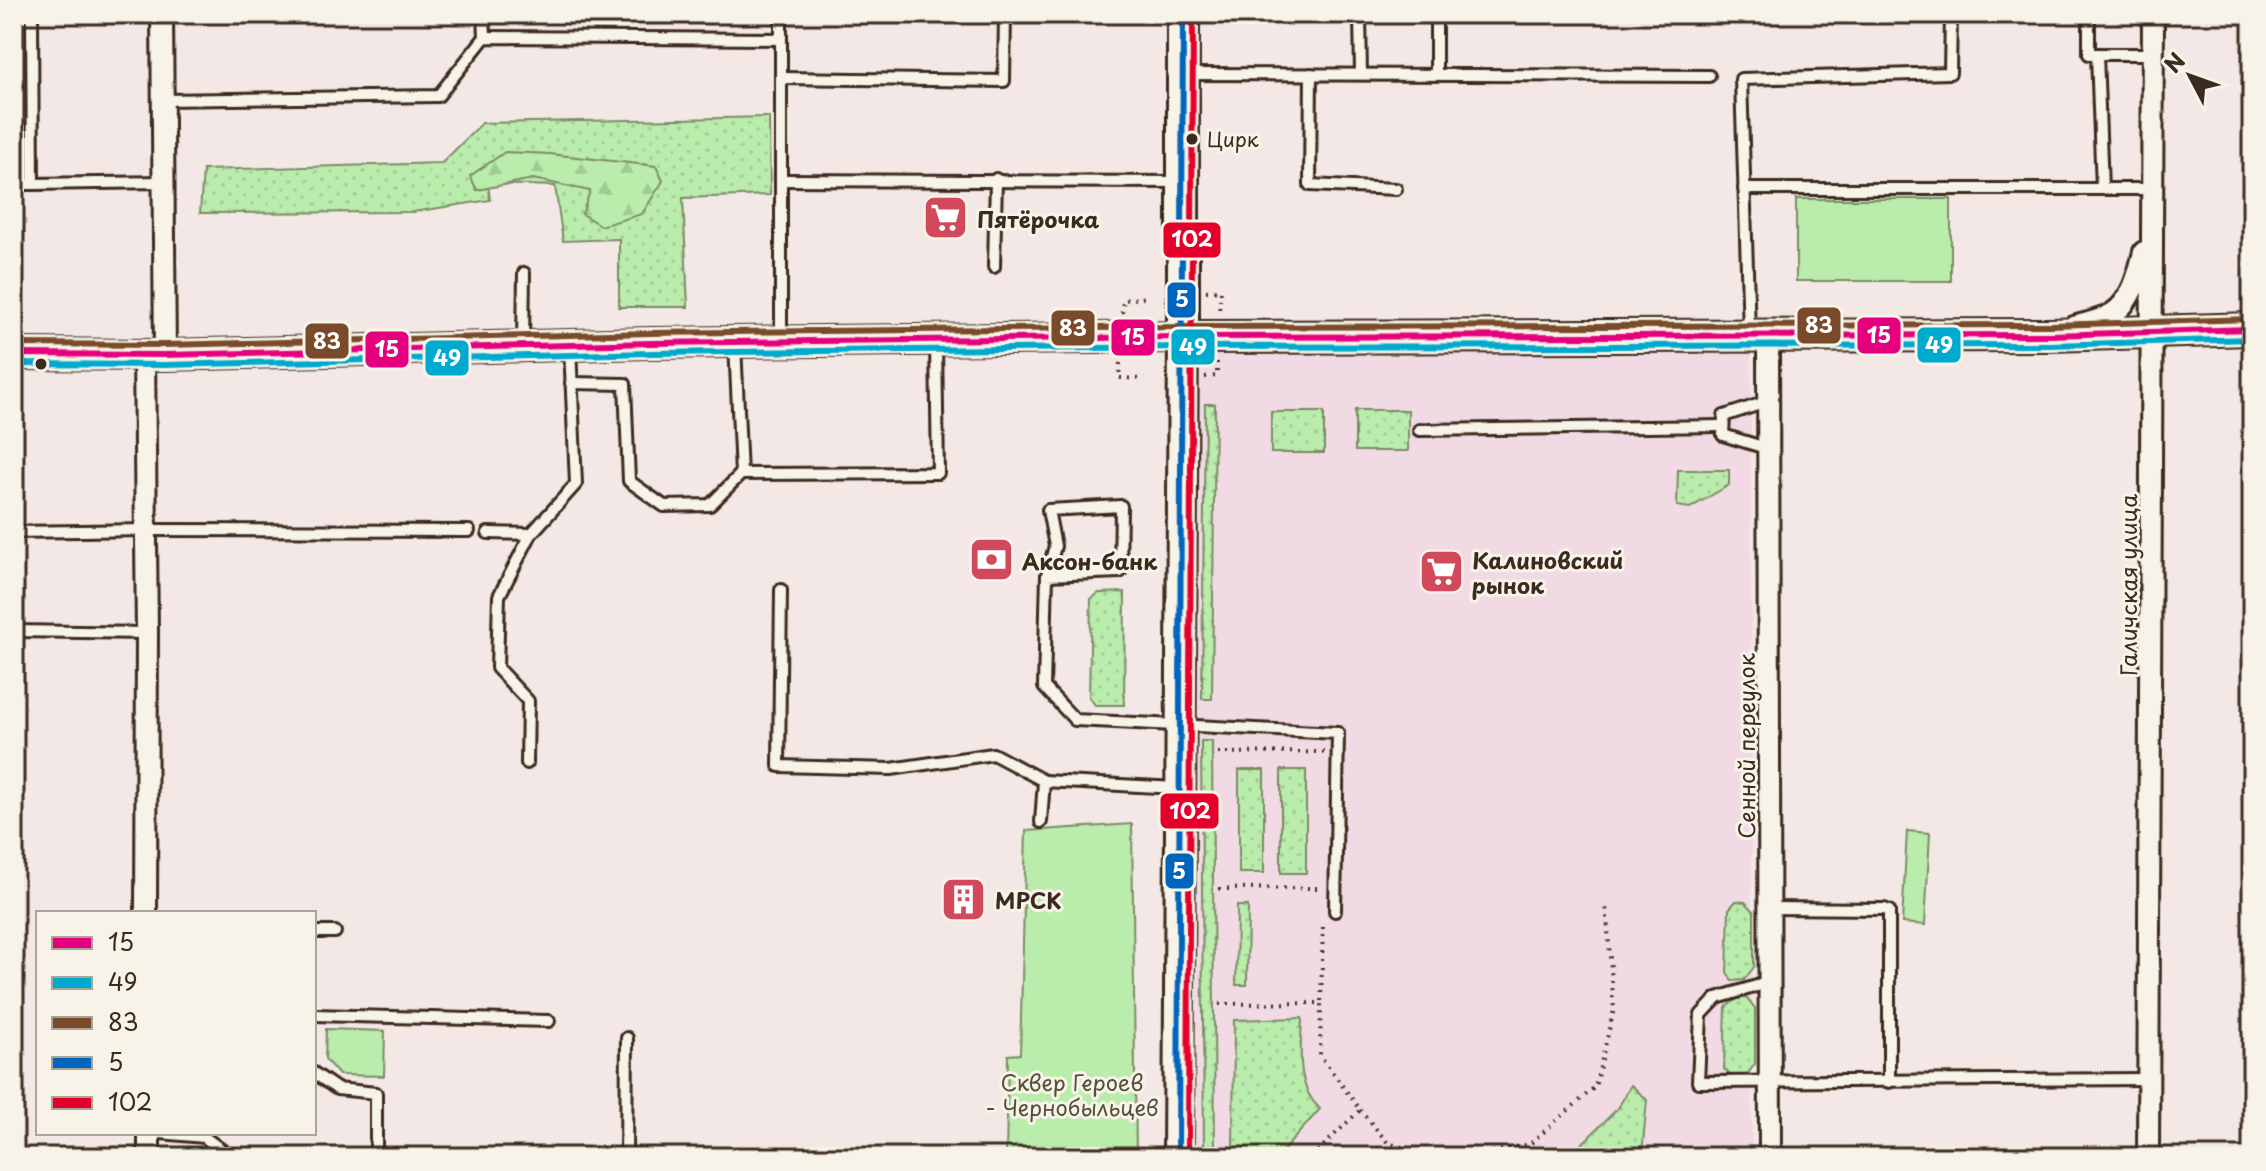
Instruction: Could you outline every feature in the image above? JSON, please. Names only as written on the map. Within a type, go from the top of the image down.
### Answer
[{"type":"main road","points":[[1178,1157],[1183,14]]},
{"type":"main road","points":[[14,354],[781,341],[2050,335],[2252,329]]},
{"type":"street","points":[[146,911],[146,530],[164,182],[162,14]]},
{"type":"street","name":"Галичская улица","points":[[2148,1157],[2153,14]]},
{"type":"street","points":[[2050,335],[2112,314],[2126,300],[2139,274],[2151,216]]},
{"type":"street","name":"Сенной переулок","points":[[1759,335],[1769,401],[1770,1157]]},
{"type":"street","points":[[149,1135],[149,1157]]},
{"type":"lane","points":[[32,14],[33,184]]},
{"type":"lane","points":[[163,100],[438,96],[485,37],[484,14]]},
{"type":"lane","points":[[781,14],[781,341]]},
{"type":"lane","points":[[781,78],[1004,81],[1005,14]]},
{"type":"lane","points":[[1360,14],[1361,74]]},
{"type":"lane","points":[[1436,14],[1436,74]]},
{"type":"lane","points":[[1759,335],[1744,189],[1741,79],[1950,73],[1951,14]]},
{"type":"lane","points":[[2089,14],[2089,54],[2153,54]]},
{"type":"lane","points":[[485,37],[781,39]]},
{"type":"lane","points":[[2097,54],[2102,189]]},
{"type":"lane","points":[[1183,74],[1709,76]]},
{"type":"lane","points":[[1311,74],[1310,185],[1396,189]]},
{"type":"lane","points":[[994,267],[996,179]]},
{"type":"lane","points":[[781,180],[1183,182]]},
{"type":"lane","points":[[14,184],[164,182]]},
{"type":"lane","points":[[1744,189],[2151,189]]},
{"type":"lane","points":[[523,346],[524,273]]},
{"type":"lane","points":[[571,383],[625,384],[629,481],[664,506],[710,505],[741,474],[938,473],[936,340]]},
{"type":"lane","points":[[735,342],[741,474]]},
{"type":"lane","points":[[527,763],[528,701],[497,668],[499,596],[531,534],[576,484],[569,345]]},
{"type":"lane","points":[[1769,401],[1724,416],[1723,426],[1723,435],[1769,449]]},
{"type":"lane","points":[[1419,430],[1723,426]]},
{"type":"lane","points":[[1047,575],[1120,572],[1121,506],[1048,510],[1055,546],[1047,575],[1044,687],[1075,720],[1338,733],[1335,911]]},
{"type":"lane","points":[[14,532],[469,531]]},
{"type":"lane","points":[[488,533],[531,534]]},
{"type":"lane","points":[[781,590],[779,766],[891,769],[993,754],[1044,781],[1179,788]]},
{"type":"lane","points":[[14,631],[147,633]]},
{"type":"lane","points":[[1041,822],[1044,781]]},
{"type":"lane","points":[[1770,908],[1889,911],[1889,1082]]},
{"type":"lane","points":[[316,932],[335,932]]},
{"type":"lane","points":[[1770,982],[1717,998],[1701,1015],[1698,1082],[2149,1079]]},
{"type":"lane","points":[[316,1015],[549,1021]]},
{"type":"lane","points":[[626,1157],[627,1038]]},
{"type":"lane","points":[[316,1074],[337,1089],[376,1093],[376,1157]]},
{"type":"lane","points":[[182,1135],[204,1137],[231,1157]]},
{"type":"path","points":[[1196,292],[1221,290],[1219,312]]},
{"type":"path","points":[[1122,313],[1123,300],[1148,297]]},
{"type":"path","points":[[1197,377],[1217,376],[1218,354]]},
{"type":"path","points":[[1120,363],[1119,378],[1144,379]]},
{"type":"path","points":[[1218,753],[1310,752]]},
{"type":"path","points":[[1219,889],[1304,889]]},
{"type":"path","points":[[1469,1157],[1530,1144],[1595,1087],[1614,1010],[1606,904]]},
{"type":"path","points":[[1324,916],[1320,1055],[1388,1143],[1435,1157]]},
{"type":"path","points":[[1219,1004],[1321,1003]]},
{"type":"path","points":[[1312,1157],[1360,1110]]},
{"type":"shaded area","points":[[1751,353],[1752,1157],[1196,1157],[1201,355]]},
{"type":"green space","points":[[769,117],[770,195],[683,198],[688,307],[619,307],[619,239],[563,241],[555,186],[488,184],[490,200],[413,212],[200,213],[203,170],[442,163],[482,123]]},
{"type":"green space","points":[[505,152],[656,166],[663,181],[642,214],[601,226],[582,214],[590,191],[533,179],[477,190],[470,176]]},
{"type":"green space","points":[[1796,199],[1951,199],[1951,281],[1796,281]]},
{"type":"green space","points":[[1205,404],[1215,404],[1212,699],[1202,699]]},
{"type":"green space","points":[[1355,410],[1408,410],[1408,451],[1355,451]]},
{"type":"green space","points":[[1271,412],[1324,412],[1324,453],[1271,453]]},
{"type":"green space","points":[[1678,470],[1729,470],[1729,485],[1690,508],[1677,506]]},
{"type":"green space","points":[[1125,592],[1124,705],[1095,705],[1089,697],[1091,599],[1099,593]]},
{"type":"green space","points":[[1201,741],[1212,741],[1215,1153],[1204,1153]]},
{"type":"green space","points":[[1239,770],[1264,770],[1264,873],[1239,873]]},
{"type":"green space","points":[[1281,770],[1306,770],[1306,873],[1281,873]]},
{"type":"green space","name":"Сквер Героев - Чернобыльцев","points":[[1132,824],[1136,1157],[1006,1157],[1008,1055],[1020,1054],[1026,831]]},
{"type":"green space","points":[[1907,831],[1930,833],[1925,925],[1902,923]]},
{"type":"green space","points":[[1736,901],[1745,902],[1754,911],[1754,967],[1744,980],[1732,981],[1727,972],[1729,909]]},
{"type":"green space","points":[[1237,906],[1248,906],[1247,985],[1236,985]]},
{"type":"green space","points":[[1738,998],[1746,998],[1755,1008],[1755,1064],[1745,1077],[1733,1078],[1724,1069],[1726,1007]]},
{"type":"green space","points":[[1302,1018],[1303,1078],[1312,1100],[1320,1109],[1281,1153],[1233,1153],[1234,1020]]},
{"type":"green space","points":[[326,1029],[385,1031],[384,1076],[339,1075],[325,1059]]},
{"type":"green space","points":[[1631,1085],[1647,1100],[1642,1155],[1569,1157],[1618,1108]]},
{"type":"transit line","name":"5","points":[[1178,1157],[1183,14]]},
{"type":"transit line","name":"102","points":[[1188,1157],[1193,14]]},
{"type":"transit line","name":"83","points":[[14,344],[165,345],[651,333],[1183,327],[2050,325],[2252,319]]},
{"type":"transit line","name":"15","points":[[14,354],[165,355],[651,343],[1183,337],[2050,335],[2252,329]]},
{"type":"transit line","name":"49","points":[[14,364],[165,365],[651,353],[1183,347],[2050,345],[2252,339]]},
{"type":"place","name":"Цирк","points":[[1192,139]]},
{"type":"place","name":"Пятёрочка","points":[[946,218]]},
{"type":"place","name":"Аксон-банк","points":[[991,560]]},
{"type":"place","name":"Калиновский рынок","points":[[1441,572]]},
{"type":"place","name":"МРСК","points":[[964,899]]}]
